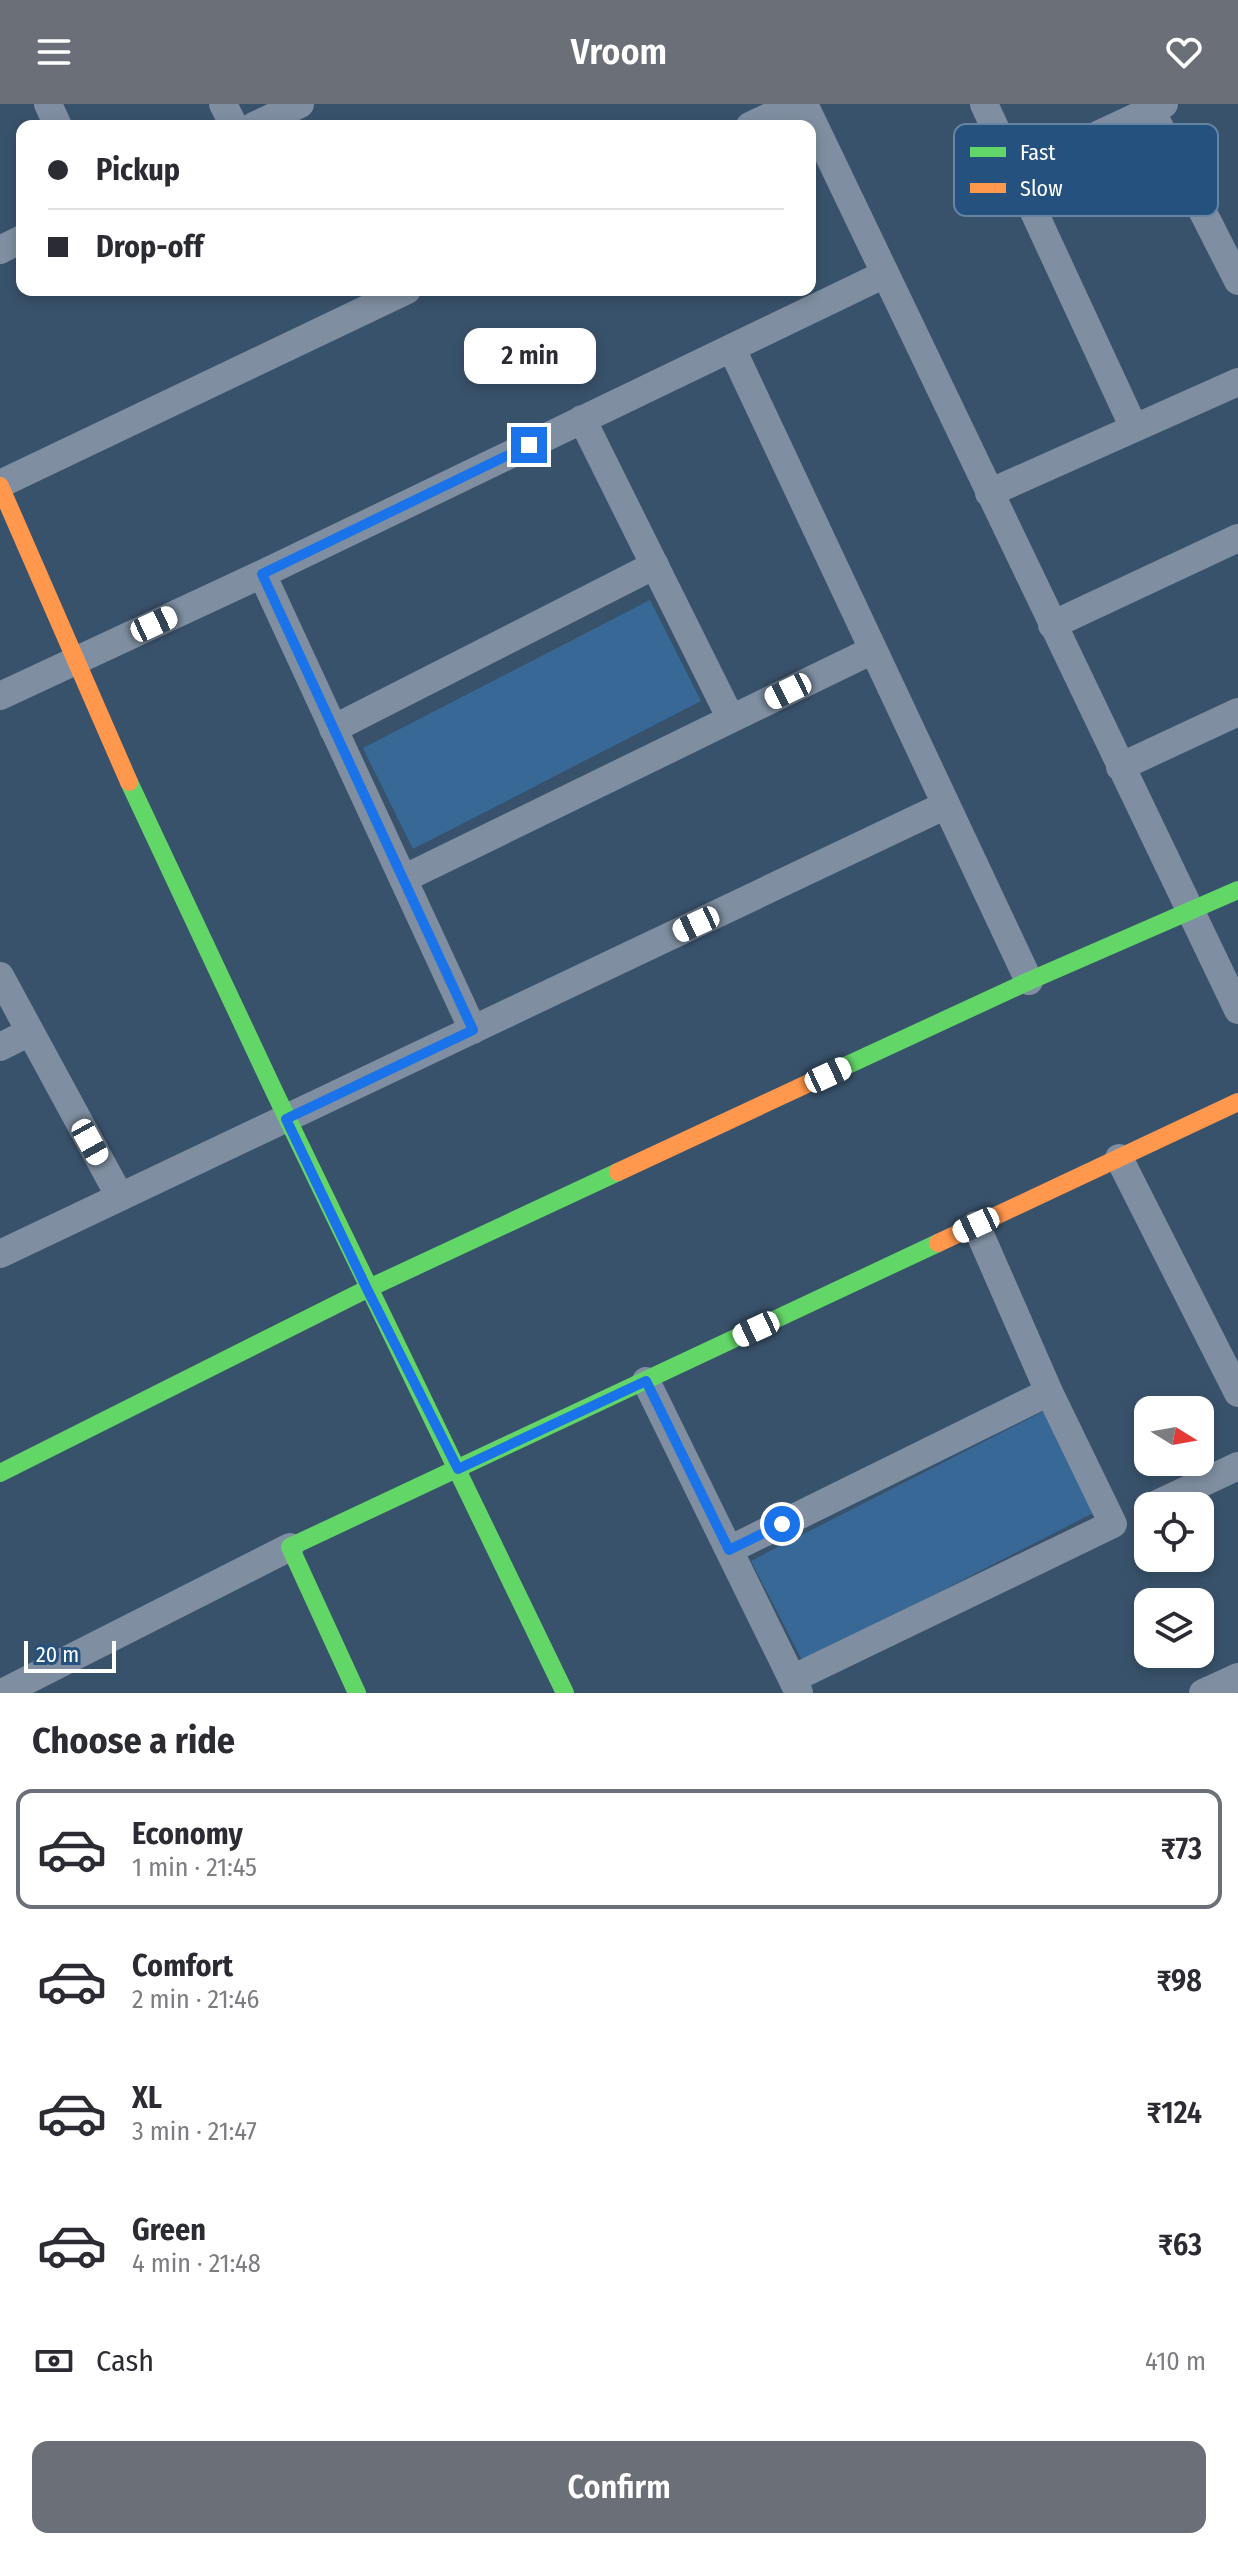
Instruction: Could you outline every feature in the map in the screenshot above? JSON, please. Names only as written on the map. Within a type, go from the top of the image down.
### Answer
[{"type":"street","points":[[267,120],[300,104]]},
{"type":"street","points":[[763,120],[796,104]]},
{"type":"street","points":[[984,104],[993,124]]},
{"type":"street","points":[[1121,124],[1158,107]]},
{"type":"street","points":[[816,129],[1238,1010]]},
{"type":"street","points":[[1036,216],[1134,428]]},
{"type":"street","points":[[1208,216],[1238,281]]},
{"type":"street","points":[[0,696],[262,574],[885,274]]},
{"type":"street","points":[[394,296],[0,485],[73,662],[286,1119],[565,1693]]},
{"type":"street","points":[[732,349],[1029,981]]},
{"type":"street","points":[[989,493],[1238,382]]},
{"type":"street","points":[[582,419],[731,719]]},
{"type":"street","points":[[1052,625],[1238,538]]},
{"type":"street","points":[[333,729],[655,565]]},
{"type":"street","points":[[262,574],[473,1030]]},
{"type":"street","points":[[403,879],[873,650]]},
{"type":"street","points":[[1120,767],[1238,712]]},
{"type":"street","points":[[0,1254],[946,805]]},
{"type":"street","points":[[0,1473],[367,1289],[1029,981],[1238,890]]},
{"type":"street","points":[[0,976],[120,1197]]},
{"type":"street","points":[[0,1047],[30,1032]]},
{"type":"street","points":[[2,1693],[290,1547],[1238,1102]]},
{"type":"street","points":[[1119,1158],[1238,1393]]},
{"type":"street","points":[[976,1225],[1049,1392],[1113,1524]]},
{"type":"street","points":[[646,1381],[796,1686],[1134,1514]]},
{"type":"street","points":[[729,1550],[1049,1392]]},
{"type":"street","points":[[1182,1492],[1238,1466]]},
{"type":"street","points":[[290,1547],[357,1693]]},
{"type":"street","points":[[1203,1693],[1238,1677]]},
{"type":"shaded area","points":[[650,600],[701,701],[413,849],[363,748]]},
{"type":"shaded area","points":[[1044,1411],[1095,1512],[803,1662],[751,1561]]},
{"type":"traffic: fast","points":[[129,782],[275,1093],[565,1693]]},
{"type":"traffic: fast","points":[[839,1069],[1029,981],[1238,890]]},
{"type":"traffic: fast","points":[[0,1473],[367,1289],[618,1172]]},
{"type":"traffic: fast","points":[[357,1693],[290,1547],[938,1243]]},
{"type":"traffic: slow","points":[[0,486],[129,782]]},
{"type":"traffic: slow","points":[[618,1172],[839,1069]]},
{"type":"traffic: slow","points":[[938,1243],[1238,1102]]},
{"type":"route","points":[[529,445],[262,574],[473,1030],[286,1119],[458,1469],[646,1381],[729,1550],[782,1524]]}]
